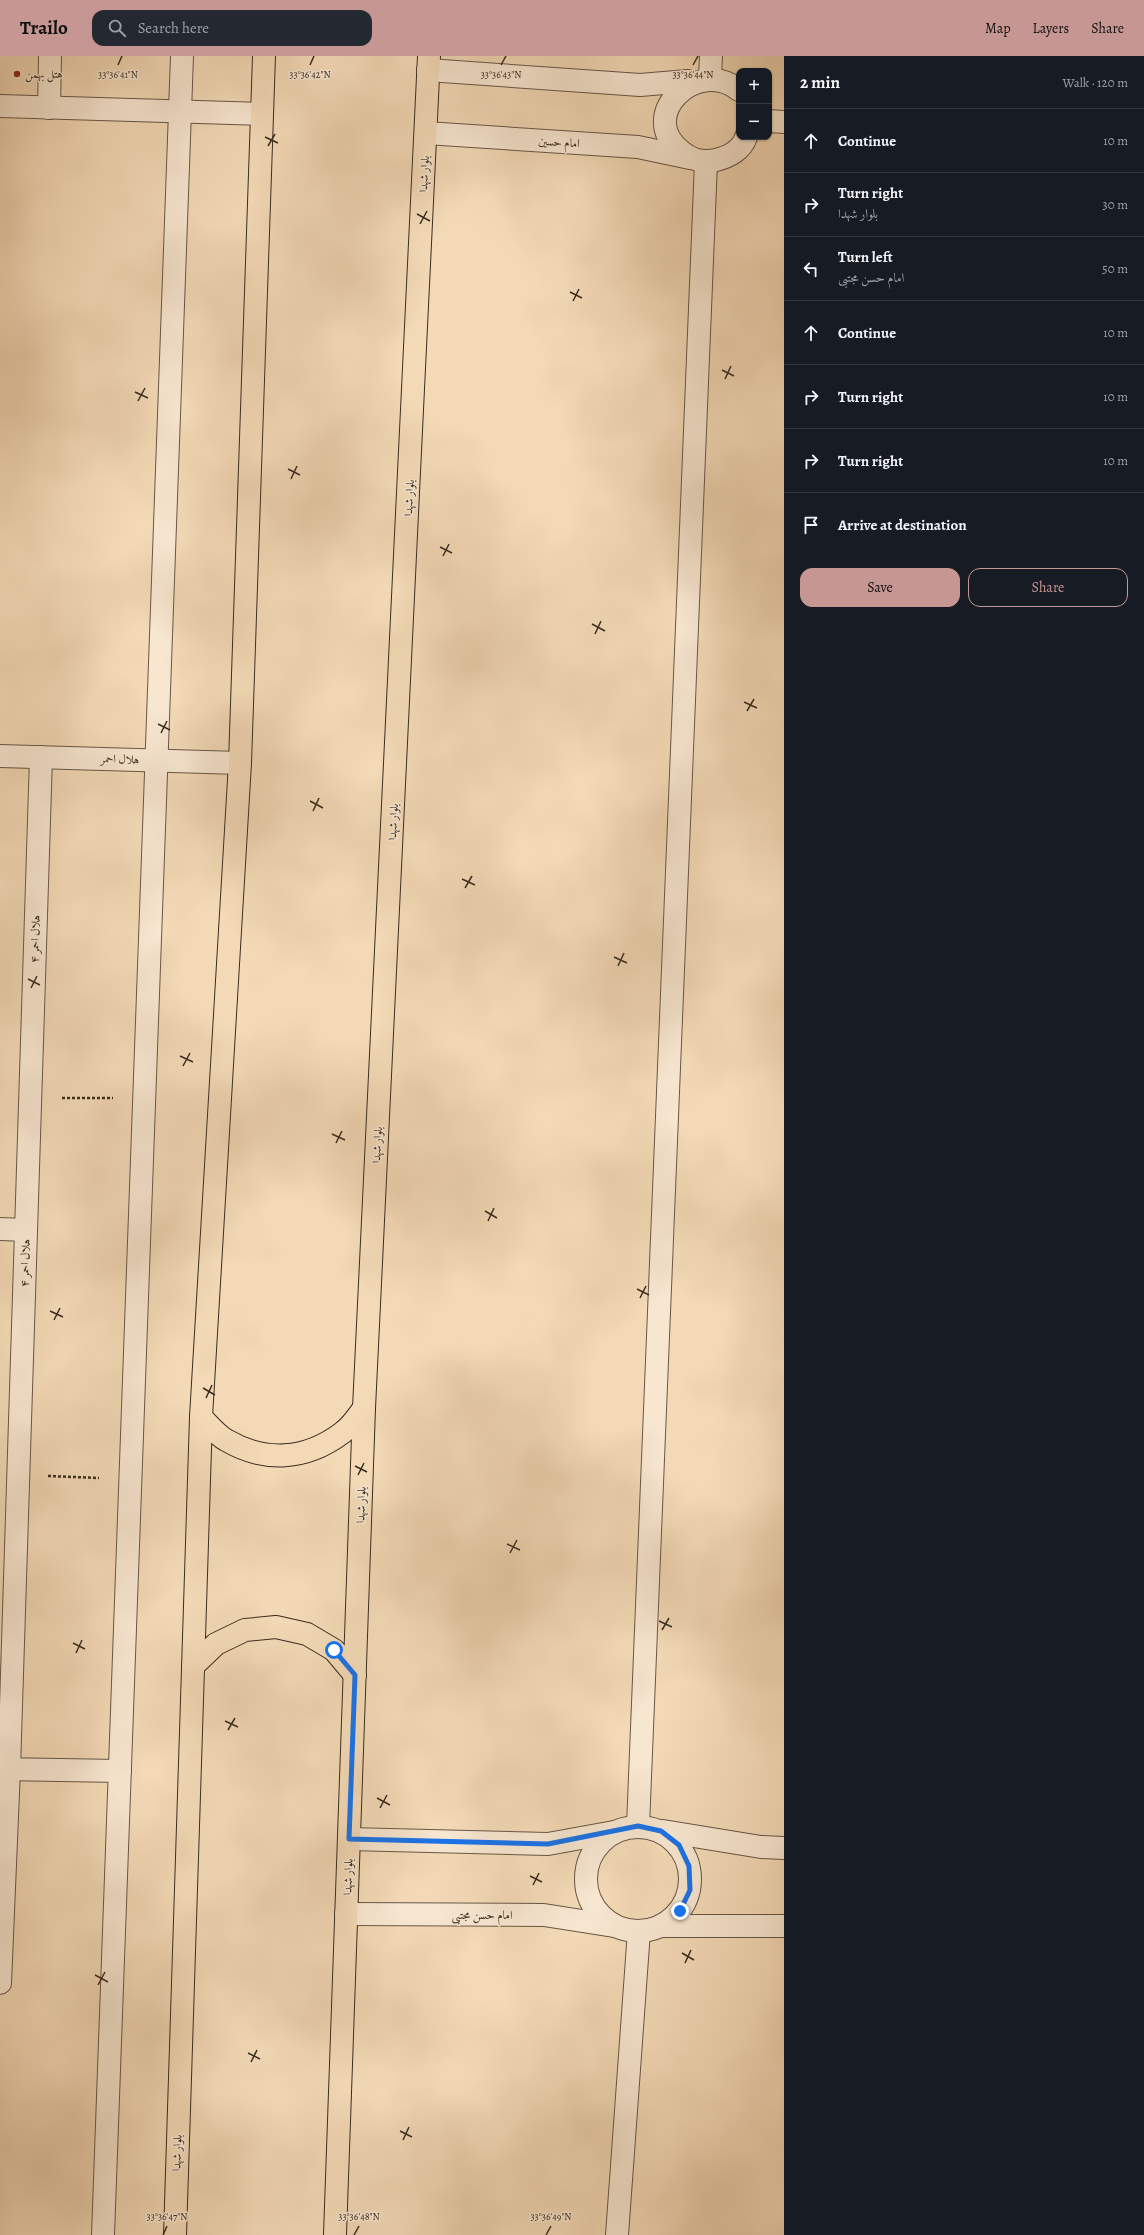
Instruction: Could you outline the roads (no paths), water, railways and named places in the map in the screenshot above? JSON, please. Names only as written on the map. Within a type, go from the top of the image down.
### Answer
[{"type":"main road","name":"بلوار شهدا","points":[[175,2235],[201,1417],[240,763],[264,56]]},
{"type":"main road","name":"بلوار شهدا","points":[[335,2235],[364,1408],[426,133],[428,63]]},
{"type":"main road","points":[[201,1417],[224,1440],[253,1453],[285,1456],[316,1449],[344,1432],[364,1408]]},
{"type":"main road","points":[[193,1666],[216,1644],[223,1640],[245,1630],[276,1627],[307,1634],[334,1650],[355,1675]]},
{"type":"street","points":[[49,108],[50,56]]},
{"type":"street","points":[[103,2235],[155,760],[182,56]]},
{"type":"street","points":[[428,63],[640,86],[688,80]]},
{"type":"street","points":[[736,87],[710,66],[688,80],[673,93],[666,110],[666,129],[674,146],[698,160],[728,157],[745,140]]},
{"type":"street","points":[[0,106],[262,114]]},
{"type":"street","points":[[772,121],[784,122]]},
{"type":"street","name":"امام حسین","points":[[426,133],[638,146],[698,160]]},
{"type":"street","points":[[638,1826],[698,160]]},
{"type":"street","name":"هلال احمر","points":[[0,756],[240,763]]},
{"type":"street","name":"هلال احمر ۴","points":[[0,1983],[5,1769],[19,1475],[41,757]]},
{"type":"street","points":[[0,1229],[26,1230]]},
{"type":"street","points":[[5,1769],[120,1771]]},
{"type":"street","points":[[349,1839],[548,1844],[615,1832],[638,1826],[761,1847],[784,1848]]},
{"type":"street","points":[[661,1831],[679,1845],[689,1866],[690,1890],[680,1911],[662,1926]]},
{"type":"street","points":[[615,1832],[597,1846],[590,1860],[587,1868],[587,1891],[597,1912],[616,1926],[639,1931],[662,1926],[784,1926]]},
{"type":"street","name":"امام حسن مجتبی","points":[[346,1914],[544,1915],[616,1926]]},
{"type":"street","points":[[617,2235],[639,1931]]},
{"type":"place","name":"هتل بهمن","points":[[17,74]]}]
